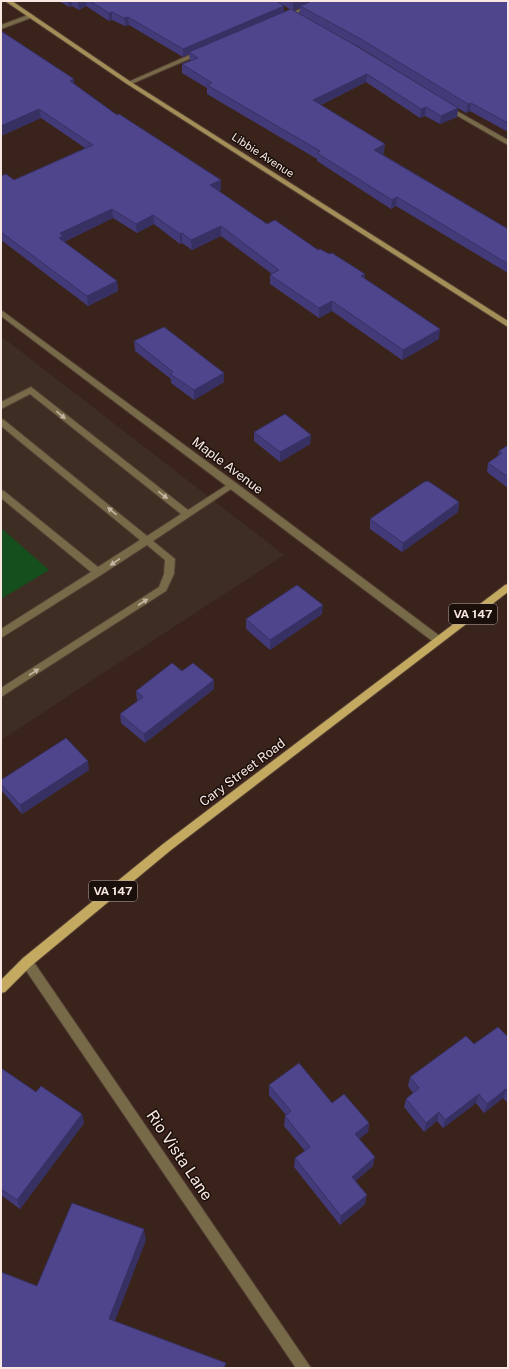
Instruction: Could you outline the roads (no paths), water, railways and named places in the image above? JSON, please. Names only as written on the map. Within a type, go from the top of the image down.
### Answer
[{"type":"main road","name":"Libbie Avenue","points":[[8,1],[129,83],[508,325]]},
{"type":"main road","name":"Cary Street Road","points":[[1,988],[27,962],[167,846],[508,587]]},
{"type":"main road","points":[[1,978],[27,962]]},
{"type":"street","points":[[277,20],[289,13],[324,1]]},
{"type":"street","points":[[289,13],[298,18]]},
{"type":"street","points":[[1,27],[31,16]]},
{"type":"street","points":[[129,83],[205,51]]},
{"type":"street","points":[[440,103],[466,120],[508,143]]},
{"type":"street","name":"Maple Avenue","points":[[1,312],[438,640]]},
{"type":"street","points":[[1,406],[31,390],[187,514]]},
{"type":"street","points":[[1,422],[170,559],[169,574],[163,589],[1,694]]},
{"type":"street","points":[[1,634],[233,485]]},
{"type":"street","points":[[1,493],[98,573]]},
{"type":"street","name":"Rio Vista Lane","points":[[27,962],[300,1366]]}]
